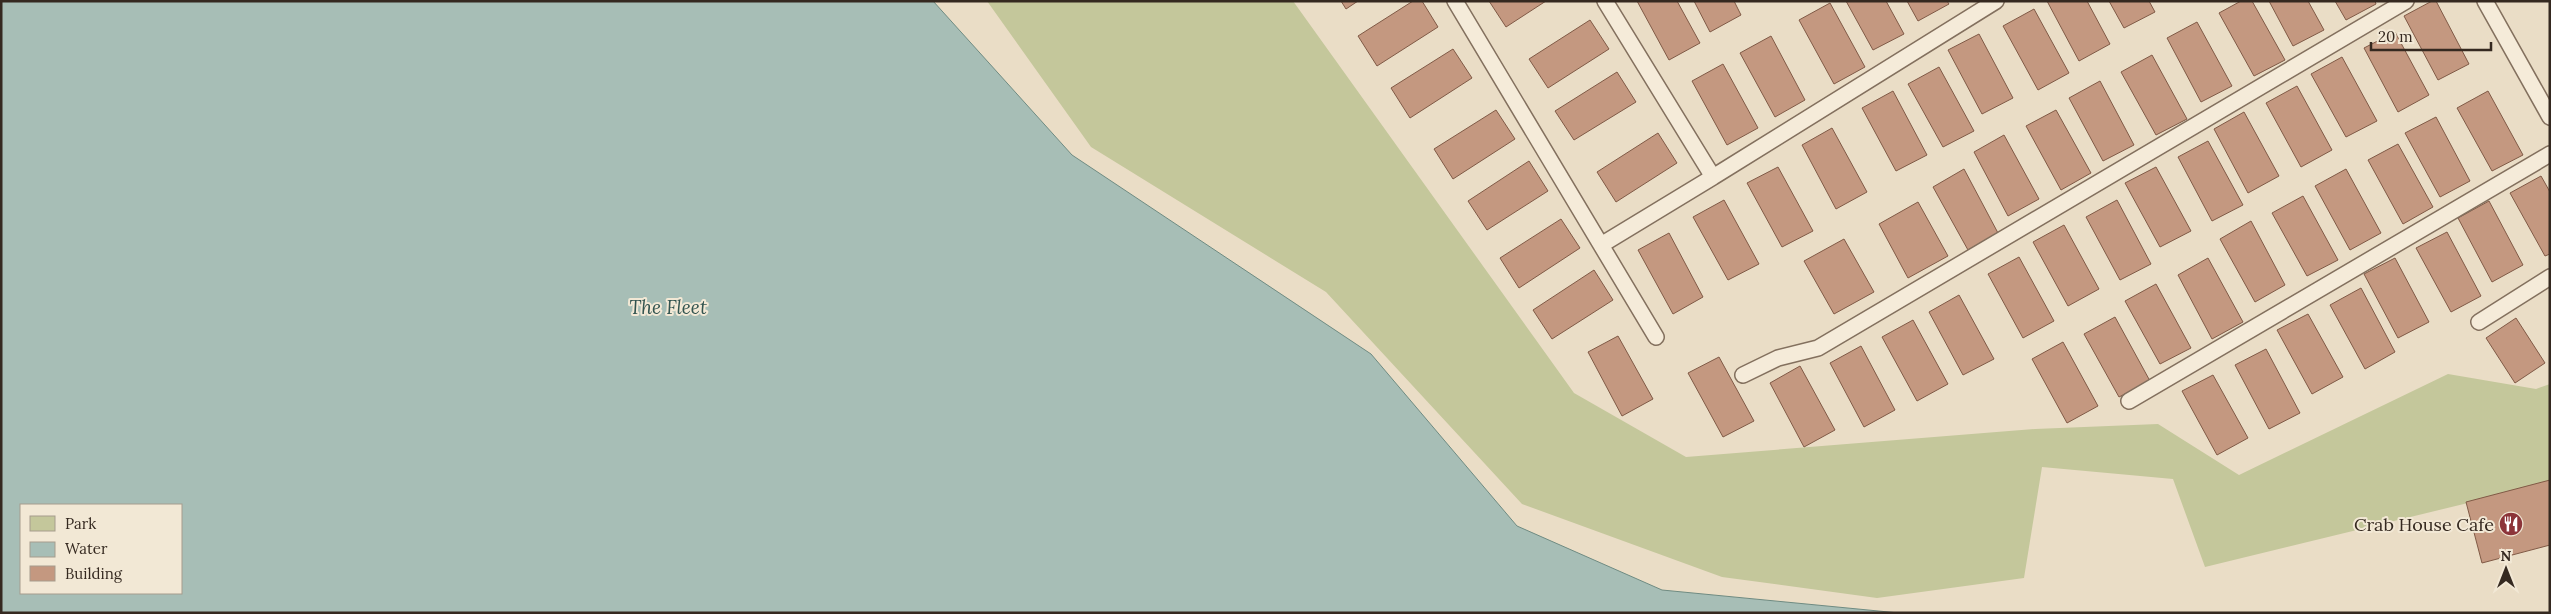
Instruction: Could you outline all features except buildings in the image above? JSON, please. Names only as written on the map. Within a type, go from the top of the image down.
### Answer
[{"type":"lane","points":[[1455,1],[1656,337]]},
{"type":"lane","points":[[1605,1],[1713,177]]},
{"type":"lane","points":[[1601,245],[1996,1]]},
{"type":"lane","points":[[1743,376],[1778,358],[1818,348],[2406,1]]},
{"type":"lane","points":[[2485,1],[2550,117]]},
{"type":"lane","points":[[2129,401],[2550,154]]},
{"type":"lane","points":[[2479,322],[2550,277]]},
{"type":"green space","points":[[987,1],[1293,1],[1574,393],[1686,457],[2035,429],[2158,424],[2239,475],[2448,374],[2536,389],[2550,384],[2550,483],[2205,567],[2173,479],[2042,467],[2024,578],[1877,598],[1722,577],[1522,504],[1326,292],[1091,147]]},
{"type":"water","name":"The Fleet","points":[[1,1],[933,1],[1072,155],[1371,354],[1517,526],[1662,590],[1899,613],[1,613]]},
{"type":"place","name":"Crab House Cafe","points":[[2511,524]]}]
